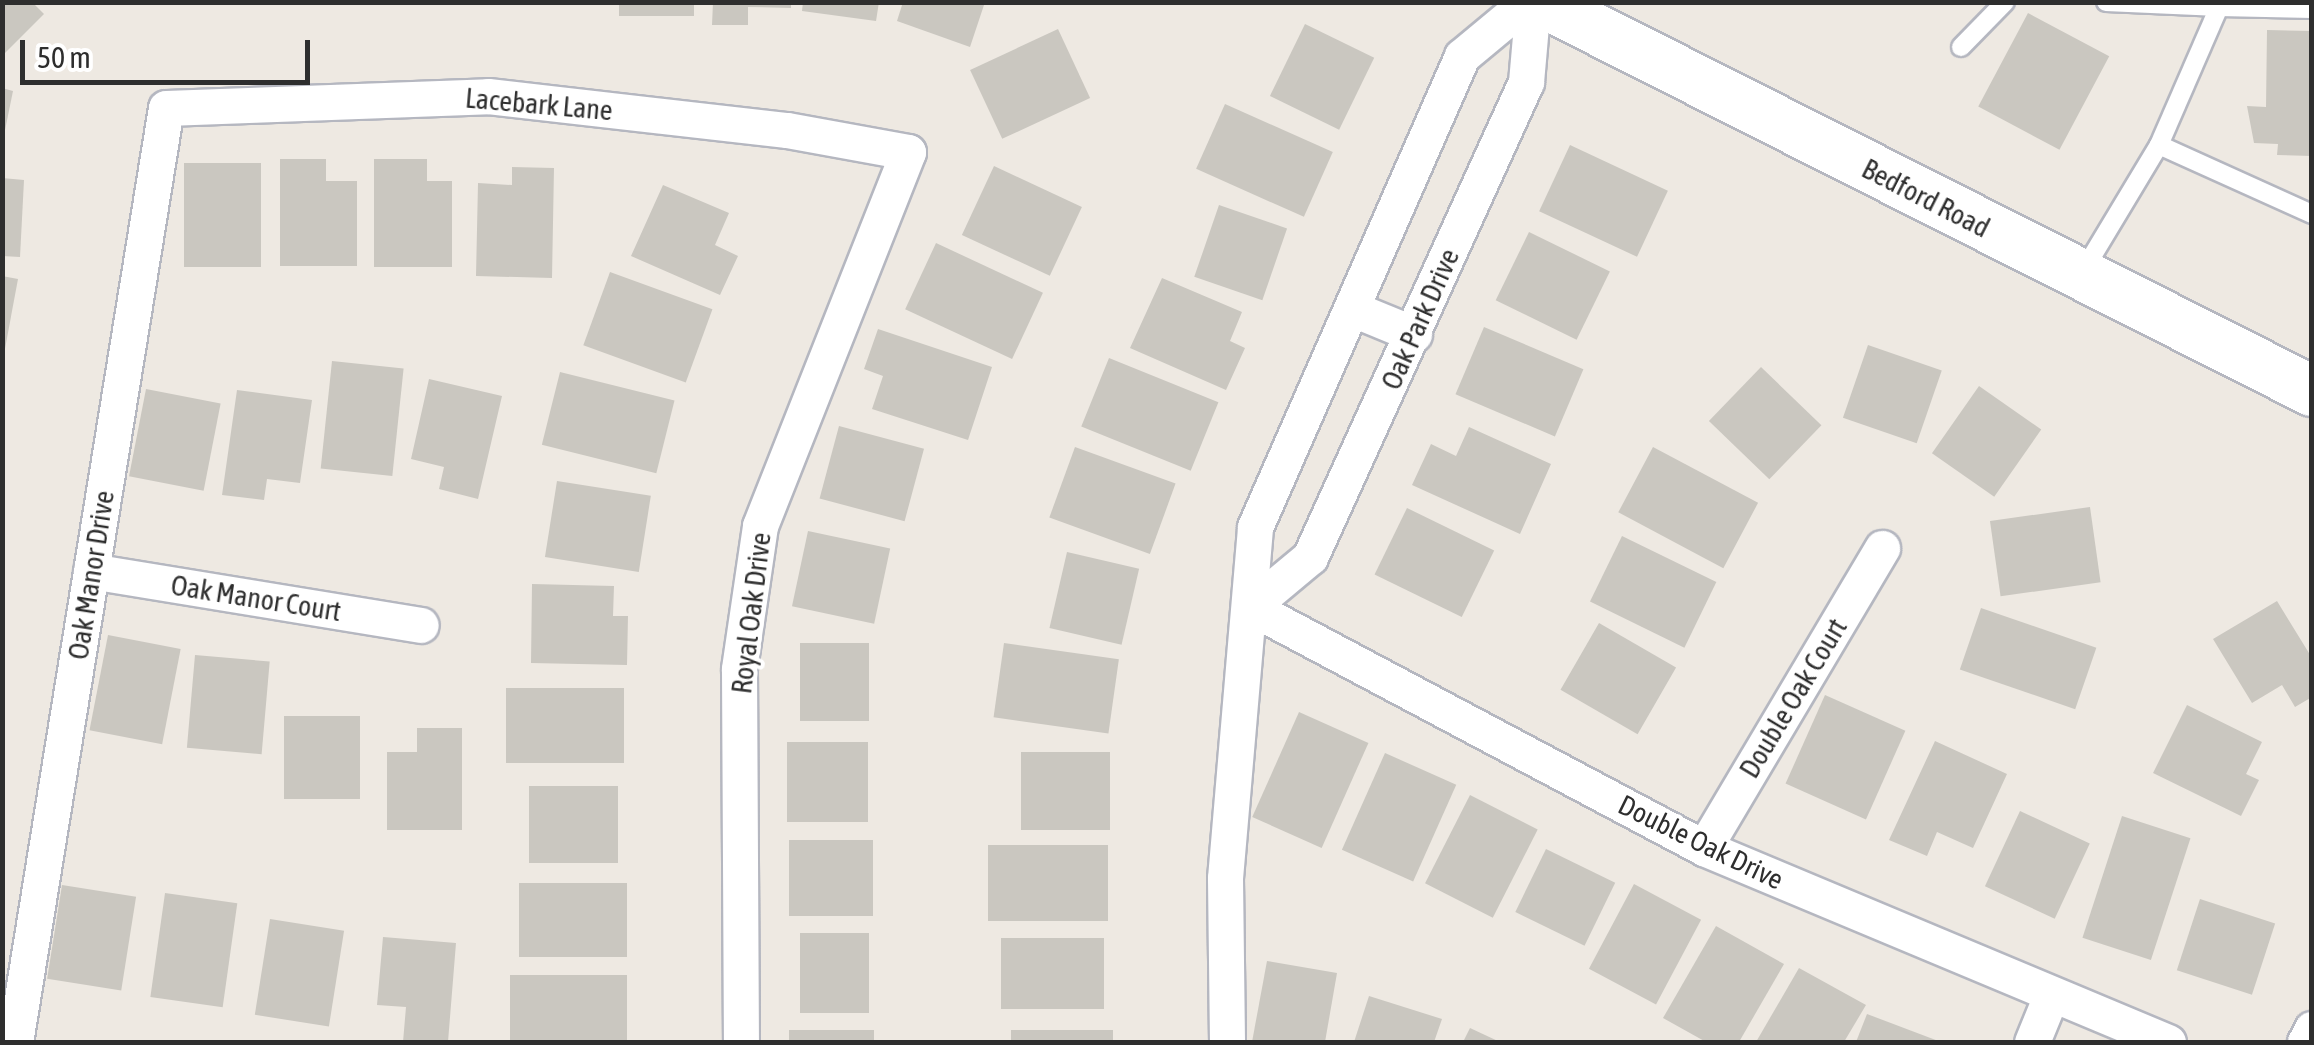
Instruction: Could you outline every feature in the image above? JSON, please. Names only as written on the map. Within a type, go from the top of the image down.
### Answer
[{"type":"main road","name":"Bedford Road","points":[[1542,2],[2312,392]]},
{"type":"street","name":"Oak Park Drive","points":[[1227,1042],[1225,878],[1255,526],[1462,56],[1530,2]]},
{"type":"street","name":"Oak Park Drive","points":[[1250,606],[1310,557],[1414,334],[1526,82],[1530,2]]},
{"type":"street","name":"Lacebark Lane","points":[[166,108],[488,96],[786,130],[908,152]]},
{"type":"street","name":"Oak Manor Drive","points":[[15,1042],[166,108]]},
{"type":"street","name":"Royal Oak Drive","points":[[741,1042],[738,669],[760,526],[908,152]]},
{"type":"street","points":[[1353,309],[1414,334]]},
{"type":"street","name":"Double Oak Court","points":[[1704,848],[1882,548]]},
{"type":"street","name":"Oak Manor Court","points":[[91,571],[421,625]]},
{"type":"street","name":"Double Oak Drive","points":[[1250,606],[1704,848],[2050,998],[2168,1042]]},
{"type":"street","points":[[2032,1042],[2050,998]]},
{"type":"street","points":[[2305,1042],[2312,1029]]},
{"type":"lane","points":[[1961,47],[2005,2]]},
{"type":"lane","points":[[2106,2],[2312,8]]},
{"type":"lane","points":[[2080,276],[2159,145],[2220,7]]},
{"type":"lane","points":[[2159,145],[2312,214]]},
{"type":"building","points":[[2,2],[32,2],[44,14],[2,56]]},
{"type":"building","points":[[619,2],[694,2],[694,16],[619,16]]},
{"type":"building","points":[[713,2],[791,2],[791,8],[748,7],[748,25],[712,25]]},
{"type":"building","points":[[803,2],[879,2],[876,21],[802,11]]},
{"type":"building","points":[[903,2],[985,2],[970,47],[897,21]]},
{"type":"building","points":[[2028,13],[2109,56],[2059,150],[1978,107]]},
{"type":"building","points":[[1305,24],[1374,58],[1339,130],[1270,96]]},
{"type":"building","points":[[1058,29],[1090,98],[1002,139],[970,70]]},
{"type":"building","points":[[2267,30],[2312,31],[2312,156],[2277,155],[2278,144],[2254,143],[2247,106],[2266,107]]},
{"type":"building","points":[[2,88],[13,91],[4,135],[2,135]]},
{"type":"building","points":[[1225,104],[1333,152],[1304,217],[1196,169]]},
{"type":"building","points":[[1570,145],[1668,191],[1637,257],[1539,211]]},
{"type":"building","points":[[280,159],[326,159],[326,181],[357,181],[357,266],[280,266]]},
{"type":"building","points":[[374,159],[427,159],[427,181],[452,181],[452,267],[374,267]]},
{"type":"building","points":[[184,163],[261,163],[261,267],[184,267]]},
{"type":"building","points":[[994,166],[1082,207],[1050,276],[962,235]]},
{"type":"building","points":[[512,167],[554,168],[552,278],[476,276],[478,183],[512,185]]},
{"type":"building","points":[[2,178],[24,180],[20,257],[2,256]]},
{"type":"building","points":[[663,185],[729,213],[715,245],[738,256],[720,295],[631,256]]},
{"type":"building","points":[[1219,205],[1287,228],[1262,300],[1194,277]]},
{"type":"building","points":[[1529,232],[1610,271],[1577,340],[1496,300]]},
{"type":"building","points":[[936,243],[1043,293],[1012,359],[905,309]]},
{"type":"building","points":[[610,272],[712,309],[686,383],[583,345]]},
{"type":"building","points":[[2,276],[18,279],[4,354],[2,354]]},
{"type":"building","points":[[1162,278],[1242,312],[1230,341],[1245,348],[1226,390],[1130,348]]},
{"type":"building","points":[[1484,327],[1583,369],[1555,436],[1455,394]]},
{"type":"building","points":[[878,329],[992,367],[968,440],[872,409],[883,376],[864,369]]},
{"type":"building","points":[[1868,345],[1942,370],[1917,443],[1843,418]]},
{"type":"building","points":[[1109,358],[1218,402],[1191,471],[1081,427]]},
{"type":"building","points":[[332,361],[404,369],[392,476],[321,468]]},
{"type":"building","points":[[1761,367],[1821,425],[1769,479],[1709,421]]},
{"type":"building","points":[[560,372],[674,401],[656,473],[542,445]]},
{"type":"building","points":[[429,379],[502,396],[478,499],[439,489],[444,467],[411,459]]},
{"type":"building","points":[[1979,386],[2041,430],[1994,497],[1932,453]]},
{"type":"building","points":[[146,389],[221,404],[204,491],[129,476]]},
{"type":"building","points":[[237,390],[312,400],[300,483],[267,479],[264,500],[222,495]]},
{"type":"building","points":[[839,426],[924,449],[905,521],[820,498]]},
{"type":"building","points":[[1469,427],[1551,464],[1520,534],[1412,485],[1431,444],[1456,456]]},
{"type":"building","points":[[1075,447],[1176,484],[1150,554],[1049,517]]},
{"type":"building","points":[[1653,447],[1758,503],[1723,568],[1618,512]]},
{"type":"building","points":[[557,481],[651,496],[639,572],[545,557]]},
{"type":"building","points":[[2090,507],[2101,582],[2001,596],[1990,521]]},
{"type":"building","points":[[1407,508],[1494,551],[1462,617],[1375,575]]},
{"type":"building","points":[[808,531],[890,548],[874,624],[792,606]]},
{"type":"building","points":[[1622,536],[1716,582],[1684,648],[1590,602]]},
{"type":"building","points":[[1067,552],[1139,569],[1122,645],[1049,628]]},
{"type":"building","points":[[532,584],[614,586],[613,616],[628,616],[627,665],[531,663]]},
{"type":"building","points":[[2277,601],[2312,658],[2312,697],[2295,707],[2282,685],[2252,703],[2213,639]]},
{"type":"building","points":[[1981,608],[2096,648],[2075,709],[1960,669]]},
{"type":"building","points":[[1599,623],[1676,668],[1638,734],[1560,690]]},
{"type":"building","points":[[108,635],[181,649],[162,744],[89,730]]},
{"type":"building","points":[[800,643],[869,643],[869,721],[800,721]]},
{"type":"building","points":[[1004,643],[1119,659],[1108,733],[994,717]]},
{"type":"building","points":[[195,655],[270,662],[262,754],[187,748]]},
{"type":"building","points":[[506,688],[624,688],[624,763],[506,763]]},
{"type":"building","points":[[1825,695],[1905,731],[1866,819],[1786,784]]},
{"type":"building","points":[[2187,705],[2262,742],[2246,774],[2259,780],[2241,816],[2153,773]]},
{"type":"building","points":[[1299,712],[1368,743],[1322,848],[1252,817]]},
{"type":"building","points":[[284,716],[360,716],[360,799],[284,799]]},
{"type":"building","points":[[417,728],[462,728],[462,830],[387,830],[387,752],[417,752]]},
{"type":"building","points":[[1935,741],[2007,774],[1973,848],[1937,832],[1927,856],[1889,840]]},
{"type":"building","points":[[787,742],[868,742],[868,822],[787,822]]},
{"type":"building","points":[[1021,752],[1110,752],[1110,830],[1021,830]]},
{"type":"building","points":[[1385,753],[1456,785],[1413,882],[1342,850]]},
{"type":"building","points":[[529,786],[618,786],[618,863],[529,863]]},
{"type":"building","points":[[1470,795],[1538,830],[1493,918],[1425,883]]},
{"type":"building","points":[[2020,811],[2090,844],[2055,919],[1985,886]]},
{"type":"building","points":[[2122,816],[2190,838],[2151,960],[2082,938]]},
{"type":"building","points":[[789,840],[873,840],[873,916],[789,916]]},
{"type":"building","points":[[988,845],[1108,845],[1108,921],[988,921]]},
{"type":"building","points":[[1546,849],[1615,883],[1585,946],[1515,912]]},
{"type":"building","points":[[519,883],[627,883],[627,957],[519,957]]},
{"type":"building","points":[[1634,884],[1701,920],[1656,1004],[1589,969]]},
{"type":"building","points":[[62,885],[136,897],[121,991],[47,979]]},
{"type":"building","points":[[165,893],[237,903],[223,1007],[150,997]]},
{"type":"building","points":[[2200,899],[2275,923],[2252,995],[2177,970]]},
{"type":"building","points":[[270,919],[344,931],[329,1027],[255,1015]]},
{"type":"building","points":[[1716,926],[1784,964],[1739,1042],[1706,1042],[1663,1018]]},
{"type":"building","points":[[800,933],[869,933],[869,1013],[800,1013]]},
{"type":"building","points":[[383,937],[456,943],[448,1042],[403,1042],[406,1007],[377,1005]]},
{"type":"building","points":[[1001,938],[1104,938],[1104,1009],[1001,1009]]},
{"type":"building","points":[[1267,961],[1337,973],[1325,1042],[1252,1042]]},
{"type":"building","points":[[1799,968],[1866,1005],[1844,1042],[1756,1042]]},
{"type":"building","points":[[510,975],[627,975],[627,1042],[510,1042]]},
{"type":"building","points":[[1369,996],[1442,1019],[1434,1042],[1354,1042]]},
{"type":"building","points":[[1867,1014],[1941,1042],[1856,1042]]},
{"type":"building","points":[[1470,1028],[1500,1042],[1463,1042]]},
{"type":"building","points":[[789,1030],[874,1030],[874,1042],[789,1042]]},
{"type":"building","points":[[1011,1030],[1113,1030],[1113,1042],[1011,1042]]}]
